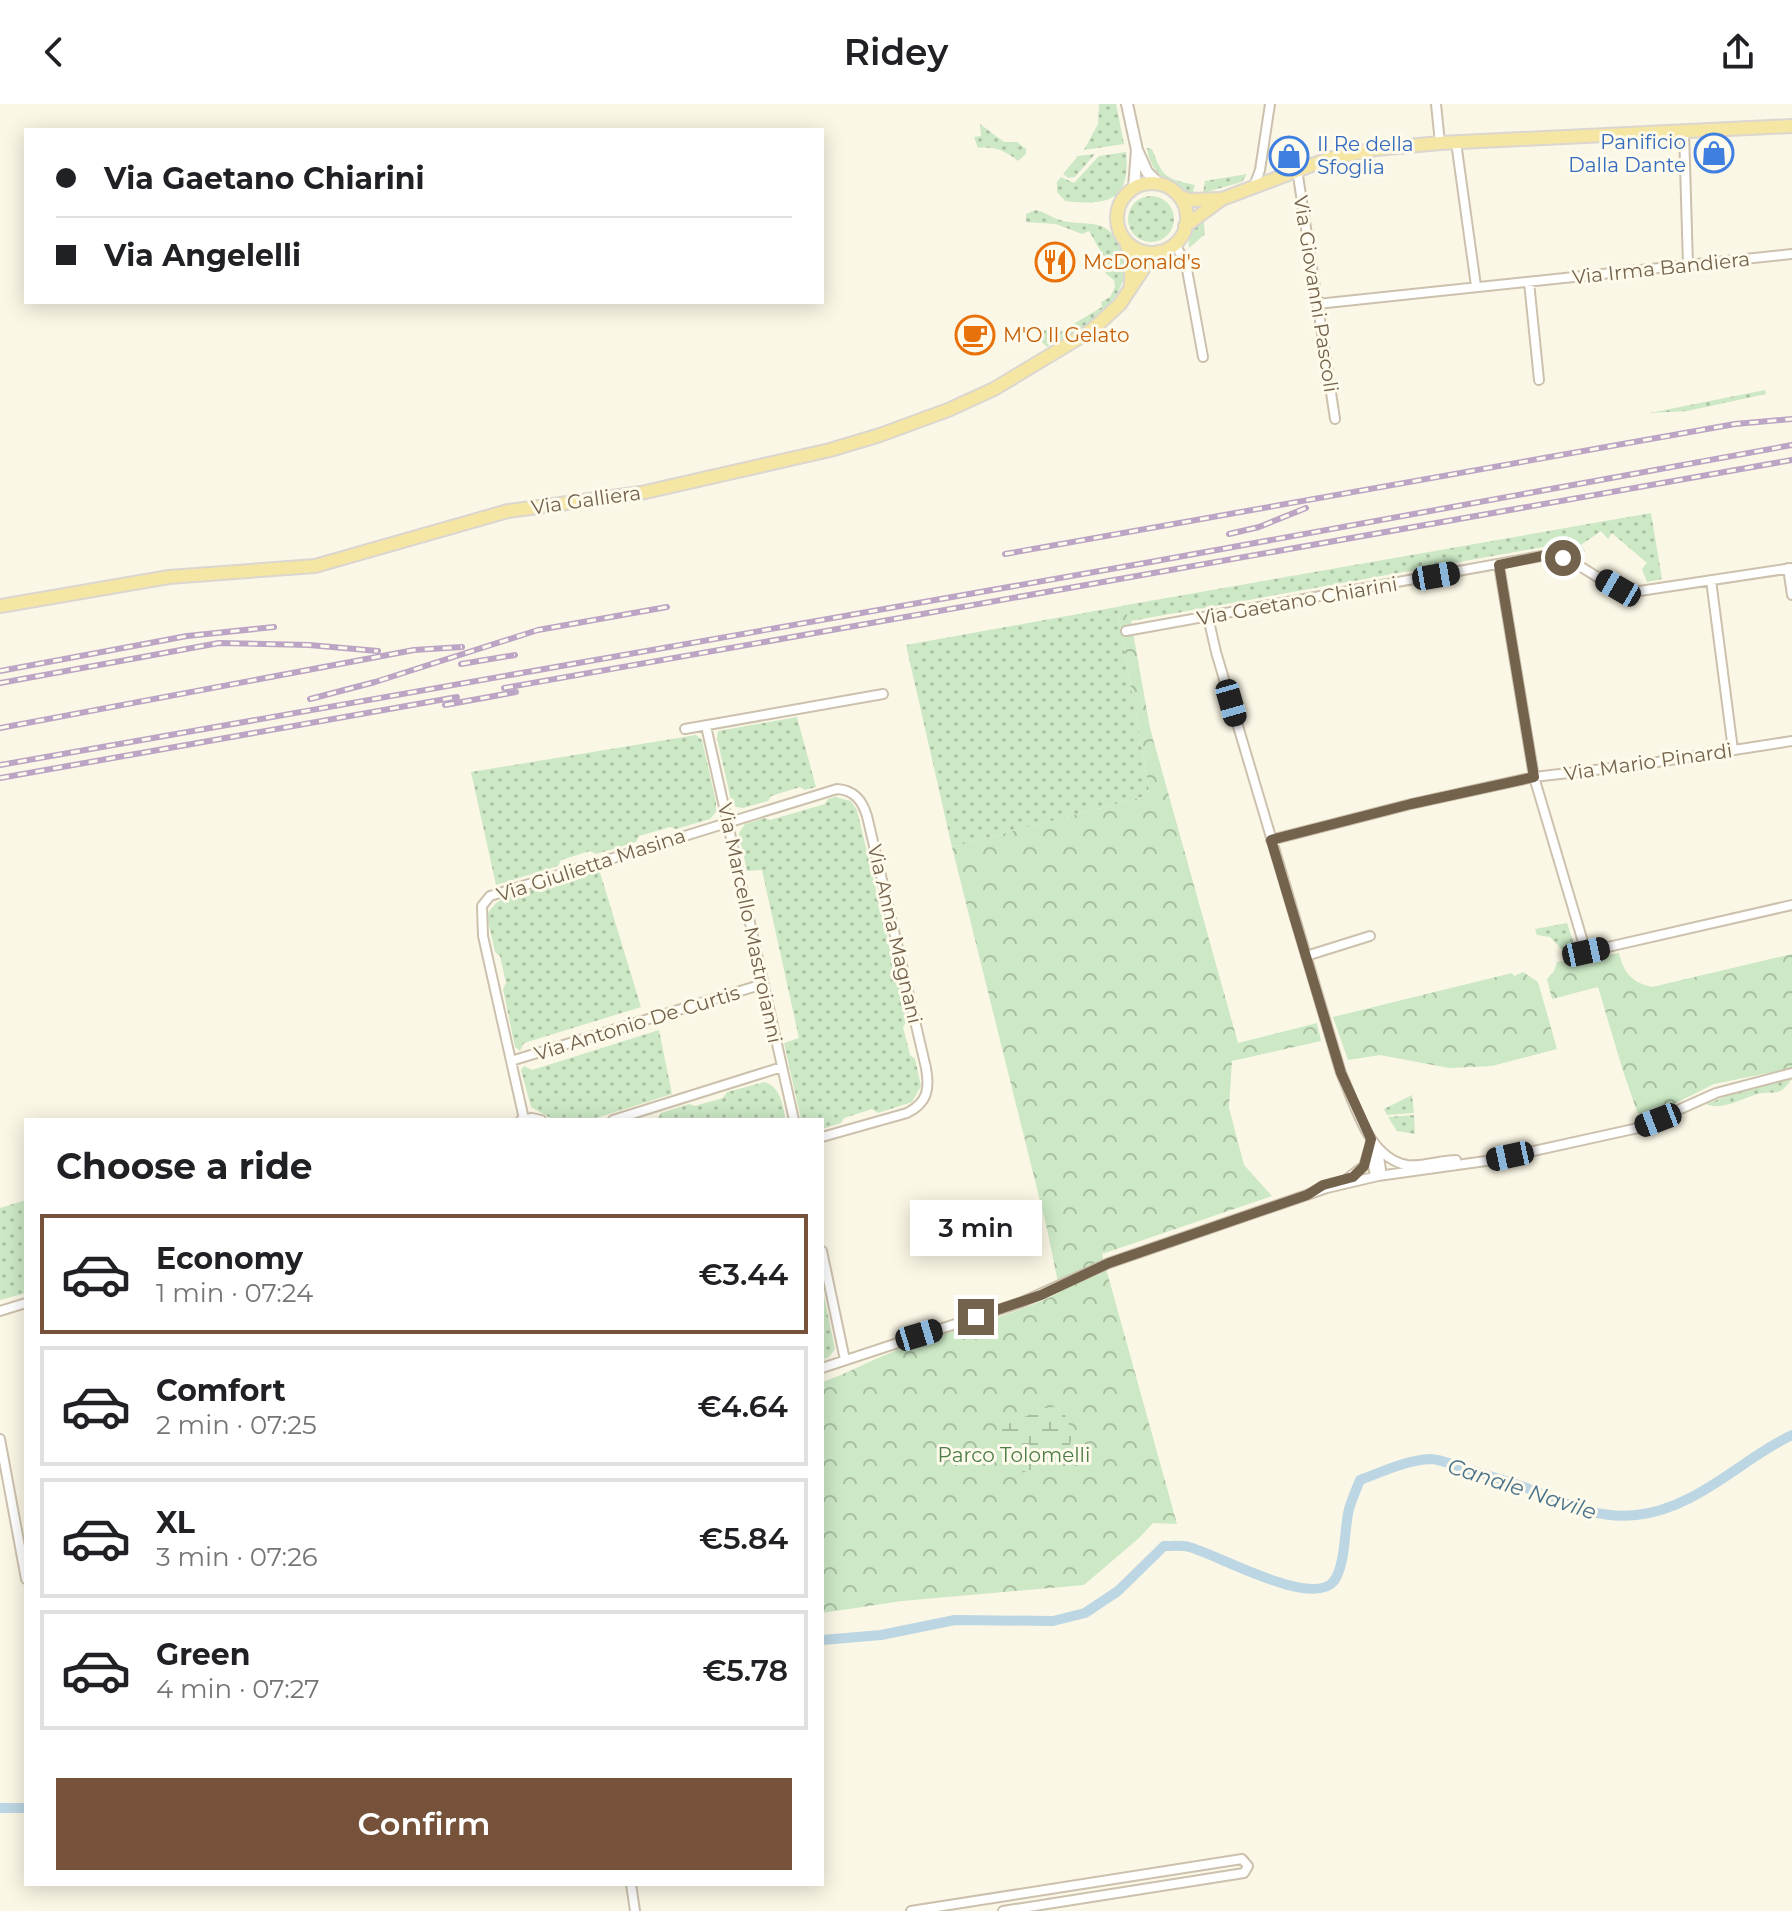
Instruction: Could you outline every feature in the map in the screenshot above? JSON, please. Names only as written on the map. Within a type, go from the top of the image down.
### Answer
[{"type":"main road","points":[[1126,242],[1136,249],[1158,252],[1175,244],[1185,226],[1222,199],[1297,169],[1347,154],[1440,143],[1792,126]]},
{"type":"main road","points":[[1131,288],[1131,260],[1118,229],[1117,211],[1124,197],[1134,188],[1151,183],[1189,200],[1222,199]]},
{"type":"main road","points":[[1179,196],[1185,207],[1185,226]]},
{"type":"main road","name":"Via Galliera","points":[[0,606],[169,577],[315,566],[508,511],[641,493],[830,450],[910,425],[994,389],[1092,330],[1120,304],[1158,252]]},
{"type":"street","points":[[1127,104],[1137,150],[1147,172],[1159,184]]},
{"type":"street","points":[[1254,186],[1260,170],[1270,104]]},
{"type":"street","points":[[1436,104],[1440,143]]},
{"type":"street","points":[[1684,131],[1688,265]]},
{"type":"street","points":[[1456,142],[1476,286]]},
{"type":"street","points":[[1134,188],[1137,150]]},
{"type":"street","name":"Via Giovanni Pascoli","points":[[1297,169],[1335,419]]},
{"type":"street","points":[[1175,244],[1186,264],[1203,357]]},
{"type":"street","name":"Via Irma Bandiera","points":[[1317,304],[1792,254]]},
{"type":"street","points":[[1529,282],[1539,380]]},
{"type":"street","name":"Via Gaetano Chiarini","points":[[1126,631],[1555,555],[1618,588],[1633,592],[1790,568]]},
{"type":"street","points":[[1499,565],[1534,777],[1586,952],[1792,905]]},
{"type":"street","points":[[1790,568],[1792,595]]},
{"type":"street","points":[[1711,580],[1733,750]]},
{"type":"street","points":[[1208,617],[1341,1073],[1373,1145],[1374,1171],[1378,1176]]},
{"type":"street","points":[[685,729],[883,694]]},
{"type":"street","name":"Via Marcello Mastroianni","points":[[706,726],[794,1118]]},
{"type":"street","name":"Via Mario Pinardi","points":[[1271,840],[1534,777],[1638,765],[1792,741]]},
{"type":"street","name":"Via Anna Magnani","points":[[728,821],[837,789],[853,793],[864,806],[926,1068],[928,1091],[918,1107],[907,1113],[824,1136]]},
{"type":"street","name":"Via Giulietta Masina","points":[[522,1118],[481,927],[482,906],[490,896],[728,821]]},
{"type":"street","points":[[1306,956],[1370,936]]},
{"type":"street","name":"Via Antonio De Curtis","points":[[511,1061],[763,984]]},
{"type":"street","points":[[619,1118],[782,1067]]},
{"type":"street","points":[[824,1367],[1022,1302],[1109,1263],[1339,1185],[1378,1176],[1484,1162],[1638,1128],[1716,1093],[1792,1073]]},
{"type":"street","points":[[647,1109],[649,1118]]},
{"type":"street","points":[[1373,1145],[1396,1162],[1410,1165],[1445,1160],[1484,1162]]},
{"type":"street","points":[[1307,1195],[1323,1185],[1353,1177],[1364,1166],[1373,1145]]},
{"type":"street","points":[[824,1260],[845,1360]]},
{"type":"street","points":[[0,1311],[24,1304]]},
{"type":"street","points":[[0,1439],[24,1568]]},
{"type":"street","points":[[911,1911],[1242,1859],[1248,1866],[1244,1873],[1003,1911]]},
{"type":"street","points":[[631,1886],[635,1911]]},
{"type":"street","points":[[1033,1892],[1037,1908]]},
{"type":"green space","points":[[1099,104],[1116,104],[1124,144],[1084,150],[1098,124]]},
{"type":"green space","points":[[980,124],[1004,142],[1017,142],[1026,149],[1026,154],[1018,161],[999,150],[978,148],[974,137],[981,136]]},
{"type":"green space","points":[[1147,148],[1152,149],[1166,175],[1195,185],[1193,191],[1198,194],[1181,189],[1165,179],[1153,165]]},
{"type":"green space","points":[[1126,152],[1125,181],[1114,197],[1093,202],[1065,201],[1057,192],[1057,182],[1061,177],[1074,183],[1099,156]]},
{"type":"green space","points":[[1095,154],[1075,177],[1068,178],[1063,174],[1078,156]]},
{"type":"green space","points":[[1247,174],[1242,182],[1203,193],[1205,181]]},
{"type":"green space","points":[[1151,196],[1167,203],[1174,219],[1167,235],[1151,242],[1135,235],[1128,219],[1135,203]]},
{"type":"green space","points":[[1035,210],[1060,220],[1105,227],[1115,238],[1125,259],[1126,271],[1122,283],[1109,306],[1081,331],[1047,347],[1041,341],[1042,332],[1050,327],[1055,335],[1102,307],[1101,302],[1110,297],[1115,287],[1114,280],[1105,273],[1111,269],[1089,231],[1082,234],[1056,224],[1026,222],[1026,214]]},
{"type":"green space","points":[[1203,216],[1205,234],[1189,248],[1192,231]]},
{"type":"green space","points":[[1765,390],[1766,394],[1687,411],[1650,413]]},
{"type":"green space","points":[[1651,513],[1662,579],[1647,582],[1642,569],[1647,563],[1612,533],[1608,539],[1601,531],[1581,545],[1585,551],[1581,558],[1554,545],[1131,621],[1121,606]]},
{"type":"green space","name":"Parco Tolomelli","points":[[1121,606],[1131,621],[1150,728],[1238,1043],[1317,1023],[1321,1041],[1232,1061],[1229,1108],[1244,1165],[1272,1196],[1102,1254],[1177,1524],[1153,1523],[1084,1585],[902,1601],[824,1613],[824,1381],[907,1346],[1017,1311],[1060,1292],[952,847],[1150,795],[1117,607]]},
{"type":"green space","points":[[1117,607],[1150,795],[952,847],[906,645]]},
{"type":"green space","points":[[797,717],[816,787],[805,790],[800,787],[771,796],[768,801],[736,807],[731,800],[718,731]]},
{"type":"green space","points":[[696,735],[702,740],[716,802],[716,812],[710,819],[639,836],[636,842],[596,854],[590,851],[561,860],[558,866],[496,885],[471,772]]},
{"type":"green space","points":[[835,797],[851,801],[857,810],[907,1021],[903,1027],[921,1086],[912,1102],[878,1113],[872,1109],[824,1128],[824,1118],[801,1118],[784,1043],[799,1038],[762,870],[747,871],[739,833],[745,824],[825,804]]},
{"type":"green space","points":[[599,869],[641,1007],[524,1043],[520,1051],[515,1047],[503,989],[506,983],[487,916],[498,902],[514,894],[549,884],[555,887]]},
{"type":"green space","points":[[1567,923],[1575,947],[1563,951],[1550,937],[1537,935],[1535,929]]},
{"type":"green space","points":[[1619,953],[1630,976],[1652,987],[1792,954],[1792,1068],[1714,1084],[1662,1110],[1638,1114],[1598,987],[1552,999],[1547,979],[1557,962]]},
{"type":"green space","points":[[1523,972],[1538,982],[1557,1049],[1492,1066],[1449,1068],[1380,1055],[1348,1060],[1333,1017]]},
{"type":"green space","points":[[659,1030],[672,1094],[596,1118],[550,1118],[531,1107],[521,1070],[524,1066],[532,1070]]},
{"type":"green space","points":[[1792,1079],[1778,1092],[1757,1094],[1725,1105],[1706,1104],[1743,1090]]},
{"type":"green space","points":[[765,1082],[778,1093],[786,1118],[658,1118],[661,1113],[689,1104],[695,1106],[723,1098],[727,1092]]},
{"type":"green space","points":[[1412,1095],[1414,1113],[1387,1115],[1384,1109]]},
{"type":"green space","points":[[1414,1115],[1415,1134],[1397,1131],[1388,1117]]},
{"type":"green space","points":[[24,1201],[24,1294],[0,1300],[0,1208]]},
{"type":"green space","points":[[824,1297],[835,1349],[824,1359]]},
{"type":"green space","points":[[1045,1408],[1061,1408],[1069,1424],[1069,1447],[1054,1460],[1016,1475],[999,1428]]},
{"type":"waterway","name":"Canale Navile","points":[[824,1640],[881,1635],[955,1620],[1053,1621],[1085,1613],[1118,1591],[1164,1546],[1189,1547],[1286,1584],[1323,1588],[1338,1574],[1349,1509],[1360,1480],[1395,1467],[1421,1460],[1439,1460],[1592,1512],[1636,1515],[1658,1511],[1698,1494],[1792,1435]]},
{"type":"waterway","name":"Canale Navile","points":[[0,1808],[24,1808]]},
{"type":"railway","points":[[1005,554],[1735,424],[1792,419]]},
{"type":"railway","points":[[0,765],[1145,563],[1792,445]]},
{"type":"railway","points":[[504,688],[1792,460]]},
{"type":"railway","points":[[1229,534],[1259,527],[1306,508]]},
{"type":"railway","points":[[310,699],[375,682],[538,630],[667,607]]},
{"type":"railway","points":[[0,671],[187,636],[274,627]]},
{"type":"railway","points":[[0,683],[219,643],[309,645],[378,651]]},
{"type":"railway","points":[[0,728],[414,650],[462,647]]},
{"type":"railway","points":[[461,664],[515,655]]},
{"type":"railway","points":[[445,705],[516,692]]},
{"type":"railway","points":[[0,778],[457,697]]},
{"type":"place","name":"Panificio Dalla Dante","points":[[1714,153]]},
{"type":"place","name":"Il Re della Sfoglia","points":[[1289,156]]},
{"type":"place","name":"McDonald's","points":[[1055,262]]},
{"type":"place","name":"M'O Il Gelato","points":[[975,335]]},
{"type":"route","points":[[976,1317],[1041,1295],[1109,1263],[1307,1195],[1323,1185],[1353,1177],[1364,1166],[1371,1139],[1341,1073],[1271,840],[1344,820],[1534,777],[1499,565],[1547,555],[1563,558]]}]
